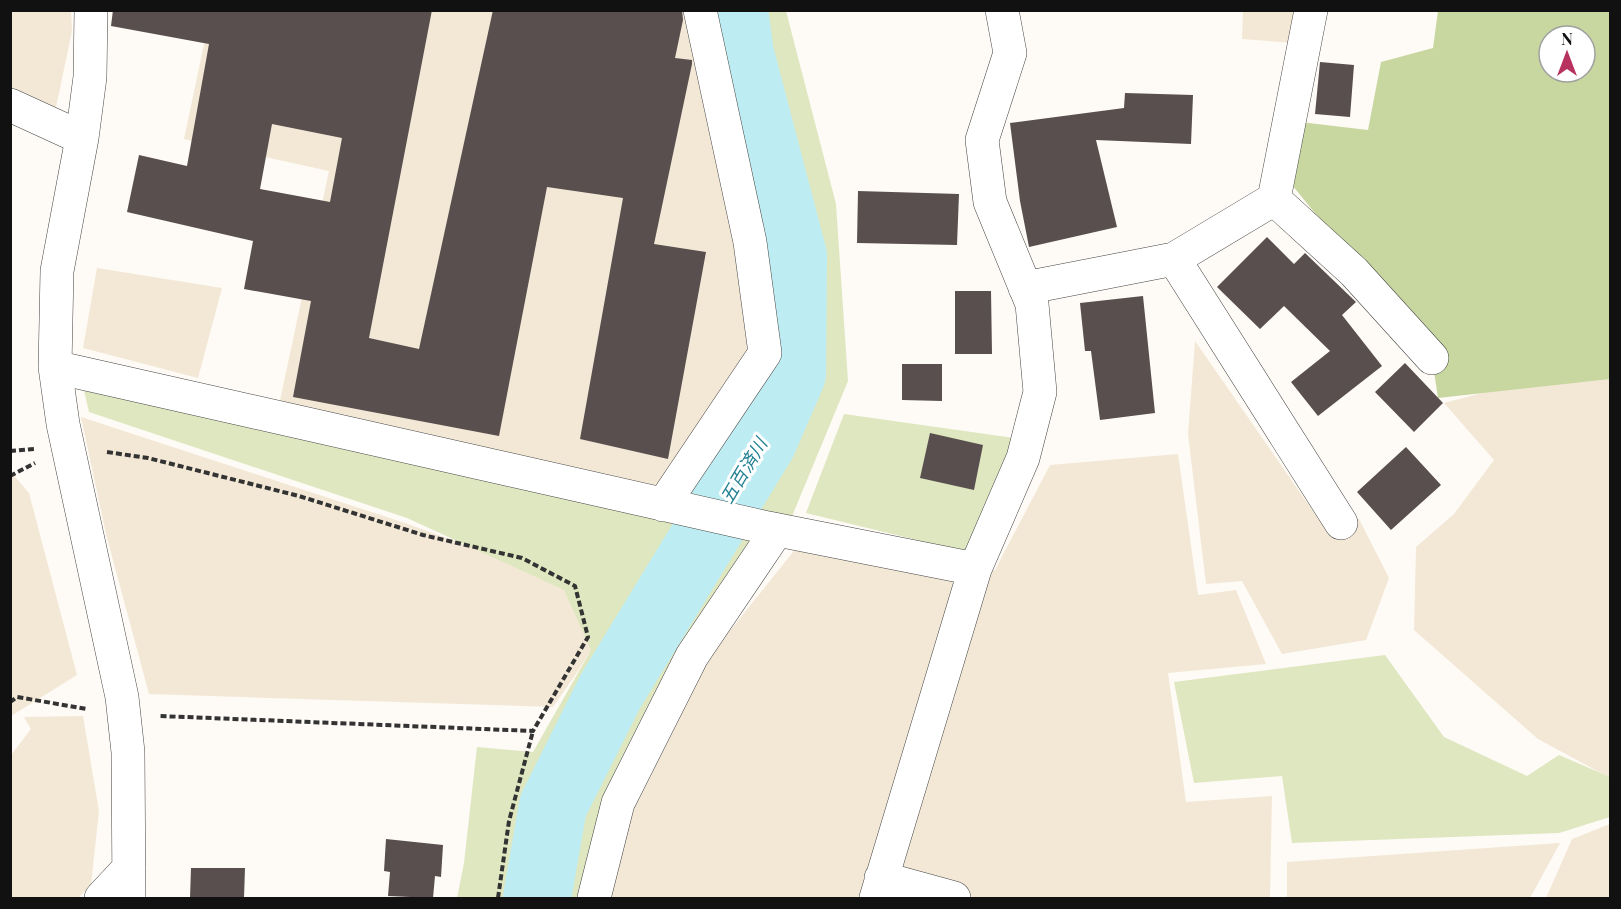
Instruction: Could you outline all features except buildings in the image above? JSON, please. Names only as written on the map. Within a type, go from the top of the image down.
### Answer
[{"type":"street","points":[[90,10],[90,77],[82,138],[57,271],[55,367],[68,446],[122,697],[128,752],[129,883],[101,898]]},
{"type":"street","points":[[650,502],[765,353],[750,242],[699,10]]},
{"type":"street","points":[[954,898],[878,888],[975,569],[1023,458],[1040,392],[1032,304],[990,202],[982,140],[1010,53],[1002,10]]},
{"type":"street","points":[[1025,288],[1173,259],[1274,199],[1311,10]]},
{"type":"street","points":[[10,105],[82,138]]},
{"type":"street","points":[[1274,199],[1354,272],[1432,358]]},
{"type":"street","points":[[1173,259],[1341,523]]},
{"type":"street","points":[[55,367],[772,529],[975,569]]},
{"type":"street","points":[[594,898],[618,802],[692,656],[772,529]]},
{"type":"path","points":[[68,446],[148,458],[299,496],[423,535],[522,558],[575,586],[588,637],[533,731],[509,821],[498,898]]},
{"type":"path","points":[[10,702],[16,697],[124,715],[533,731]]},
{"type":"shaded area","points":[[10,11],[71,11],[72,31],[55,112],[11,88]]},
{"type":"shaded area","points":[[211,11],[702,11],[765,374],[553,707],[149,694],[106,534],[81,417],[405,523],[560,579],[279,405],[329,171],[184,139]]},
{"type":"shaded area","points":[[1243,11],[1296,11],[1294,43],[1242,39]]},
{"type":"shaded area","points":[[97,268],[222,288],[198,378],[83,348]]},
{"type":"shaded area","points":[[1195,341],[1324,527],[1359,519],[1389,578],[1366,640],[1282,654],[1242,581],[1206,584],[1188,434]]},
{"type":"shaded area","points":[[1563,372],[1610,372],[1610,778],[1538,739],[1414,630],[1416,547],[1454,514],[1494,460],[1444,403]]},
{"type":"shaded area","points":[[1178,454],[1198,595],[1236,590],[1266,664],[1168,673],[1186,802],[1272,796],[1270,898],[598,898],[635,749],[797,547],[995,570],[1050,465]]},
{"type":"shaded area","points":[[10,471],[29,493],[77,675],[11,716]]},
{"type":"shaded area","points":[[83,716],[99,811],[91,885],[78,898],[11,898],[11,755],[31,729],[24,717]]},
{"type":"shaded area","points":[[1610,824],[1610,898],[1546,898],[1572,839]]},
{"type":"shaded area","points":[[1560,843],[1530,898],[1287,898],[1287,862]]},
{"type":"green space","points":[[708,11],[786,11],[836,204],[848,381],[776,555],[635,749],[598,898],[457,898],[464,863],[477,747],[533,752],[591,650],[564,590],[407,518],[89,412],[82,382],[665,521],[761,382]]},
{"type":"green space","points":[[1438,11],[1610,11],[1610,379],[1438,398],[1432,358],[1280,170],[1300,122],[1368,130],[1381,62],[1433,48]]},
{"type":"green space","points":[[844,414],[1014,438],[966,552],[806,513]]},
{"type":"green space","points":[[1385,655],[1444,737],[1527,776],[1559,755],[1610,777],[1610,817],[1559,833],[1292,843],[1282,776],[1194,783],[1174,682]]},
{"type":"waterway","name":"五百済川","points":[[537,898],[553,806],[610,692],[763,441],[792,374],[793,256],[740,54],[734,10]]}]
